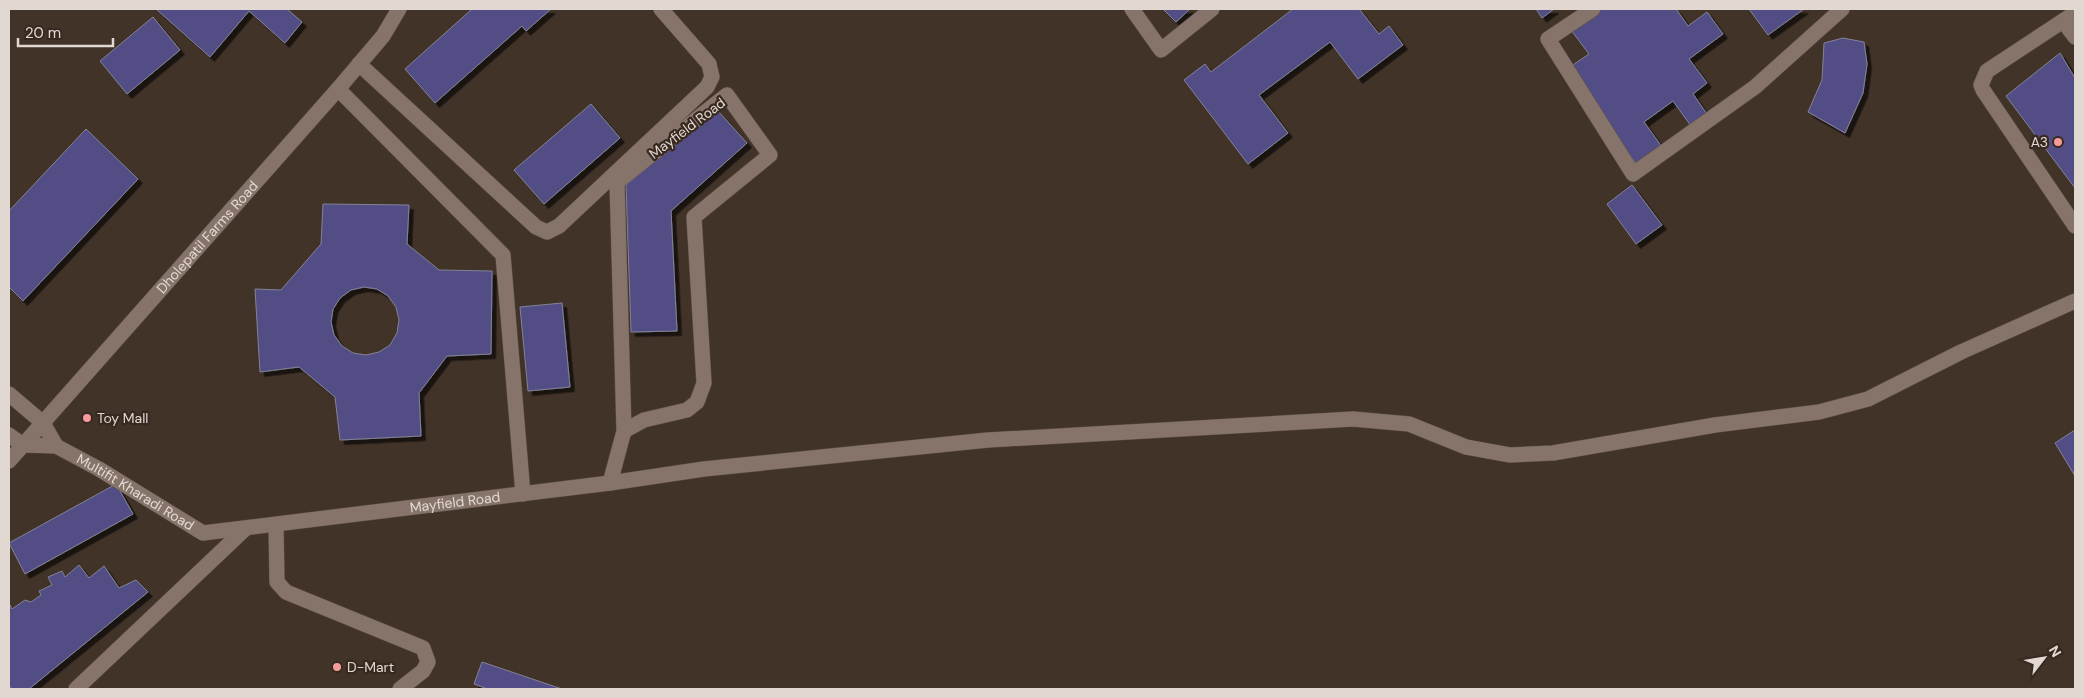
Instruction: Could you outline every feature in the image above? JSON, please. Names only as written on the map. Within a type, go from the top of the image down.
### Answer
[{"type":"street","name":"Dholepatil Farms Road","points":[[9,461],[338,89],[383,36],[399,9]]},
{"type":"street","points":[[359,64],[536,227],[547,232],[559,226],[707,87],[712,77],[709,64],[661,9]]},
{"type":"street","points":[[1132,9],[1161,50],[1212,9]]},
{"type":"street","points":[[1593,9],[1548,39],[1633,174],[1755,87],[1842,9]]},
{"type":"street","points":[[2075,37],[2069,17],[1987,71],[1981,85],[1982,90],[2075,226]]},
{"type":"street","points":[[338,89],[504,255],[524,494]]},
{"type":"street","name":"Mayfield Road","points":[[246,528],[610,483],[624,431],[617,182],[727,95],[770,155],[694,217],[704,383],[697,402],[687,410],[644,420],[624,431]]},
{"type":"street","points":[[610,483],[704,469],[988,440],[1353,419],[1409,424],[1466,447],[1502,454],[1553,453],[1715,425],[1820,412],[1868,399],[1961,352],[2075,301]]},
{"type":"street","points":[[9,394],[43,423],[56,446]]},
{"type":"street","points":[[9,435],[23,445],[56,446]]},
{"type":"street","name":"Multifit Kharadi Road","points":[[56,446],[100,469],[204,534],[246,528]]},
{"type":"street","points":[[276,525],[277,582],[286,592],[423,648],[428,662],[423,671],[400,689]]},
{"type":"street","points":[[76,689],[246,528]]},
{"type":"building","points":[[156,9],[287,9],[302,22],[285,43],[249,11],[210,57]]},
{"type":"building","points":[[472,9],[551,9],[526,31],[522,26],[435,103],[405,69]]},
{"type":"building","points":[[1163,9],[1190,9],[1176,22]]},
{"type":"building","points":[[1293,9],[1359,9],[1379,34],[1389,26],[1403,45],[1358,79],[1330,42],[1259,95],[1288,133],[1248,164],[1184,80],[1205,64],[1211,72]]},
{"type":"building","points":[[1536,9],[1554,9],[1542,18]]},
{"type":"building","points":[[1600,9],[1676,9],[1688,26],[1707,12],[1723,34],[1689,59],[1707,83],[1693,94],[1707,114],[1691,126],[1673,101],[1644,122],[1662,147],[1637,165],[1567,69],[1589,54],[1571,30]]},
{"type":"building","points":[[1749,9],[1804,9],[1768,35]]},
{"type":"building","points":[[153,17],[180,50],[127,94],[100,61]]},
{"type":"building","points":[[1843,38],[1864,42],[1867,64],[1863,93],[1845,133],[1808,112],[1822,80],[1824,43]]},
{"type":"building","name":"A3","points":[[2060,53],[2075,78],[2075,188],[2006,96]]},
{"type":"building","points":[[591,104],[620,138],[544,204],[514,170]]},
{"type":"building","points":[[717,110],[747,143],[671,211],[677,331],[631,332],[626,185]]},
{"type":"building","points":[[86,129],[138,179],[23,301],[9,287],[9,211]]},
{"type":"building","points":[[1632,185],[1662,225],[1636,244],[1607,204]]},
{"type":"building","points":[[323,204],[409,205],[407,244],[439,270],[492,271],[491,354],[447,356],[419,393],[421,436],[340,440],[335,397],[299,367],[260,372],[255,289],[281,290],[321,244]],"holes":[[[364,287],[377,289],[388,296],[396,307],[399,320],[397,333],[390,345],[379,352],[366,355],[353,353],[342,346],[334,335],[331,322],[333,309],[340,298],[351,290]]]},
{"type":"building","points":[[562,303],[570,387],[528,391],[520,307]]},
{"type":"building","points":[[2075,430],[2075,476],[2055,443]]},
{"type":"building","points":[[116,484],[133,514],[25,574],[9,543]]},
{"type":"building","points":[[79,565],[89,578],[104,566],[119,588],[136,580],[148,592],[29,689],[12,689],[9,685],[9,603],[12,609],[25,600],[31,602],[41,595],[39,591],[52,585],[48,577],[62,571],[65,577]]},
{"type":"building","points":[[482,662],[562,689],[488,689],[474,684]]},
{"type":"place","name":"A3","points":[[2058,142]]},
{"type":"place","name":"Toy Mall","points":[[87,418]]},
{"type":"place","name":"D-Mart","points":[[337,667]]}]
